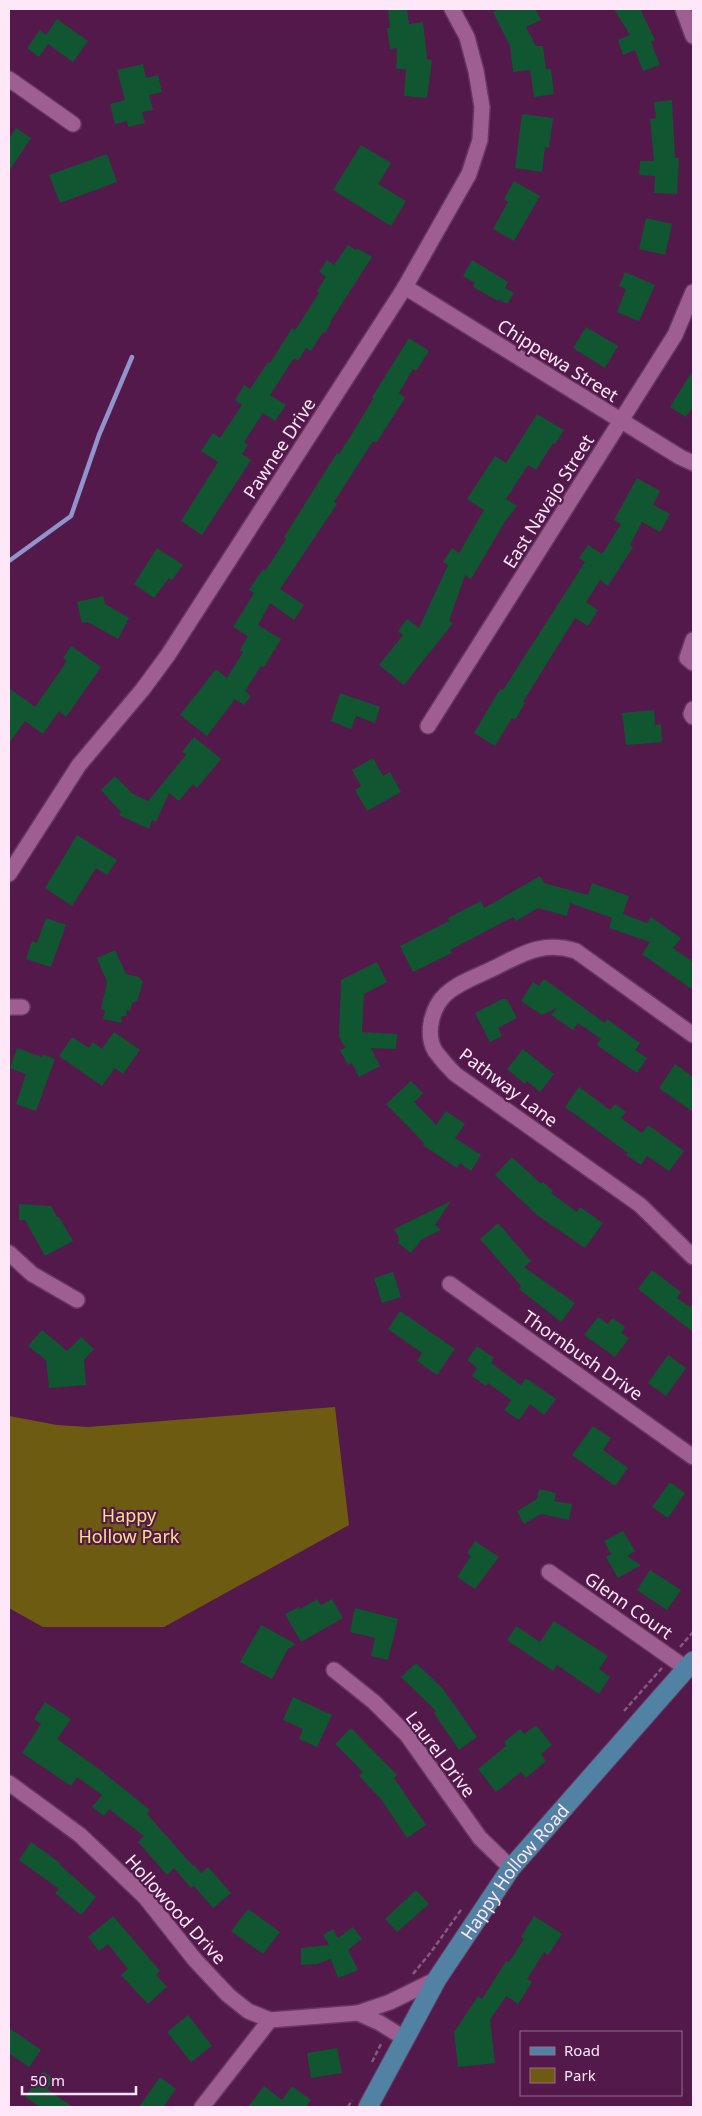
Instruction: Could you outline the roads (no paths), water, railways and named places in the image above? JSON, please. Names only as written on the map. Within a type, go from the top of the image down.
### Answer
[{"type":"main road","name":"Happy Hollow Road","points":[[368,2107],[437,1979],[511,1868],[690,1665]]},
{"type":"street","name":"Pawnee Drive","points":[[9,874],[79,765],[143,689],[168,655],[404,286],[469,174],[480,140],[482,107],[476,71],[467,37],[452,9]]},
{"type":"street","points":[[683,9],[693,36]]},
{"type":"street","points":[[9,79],[73,124]]},
{"type":"street","name":"Chippewa Street","points":[[404,286],[693,463]]},
{"type":"street","name":"East Navajo Street","points":[[428,726],[675,335],[693,292]]},
{"type":"street","points":[[693,640],[687,658],[693,663]]},
{"type":"street","points":[[693,709],[691,714],[693,717]]},
{"type":"street","name":"Pathway Lane","points":[[693,1035],[576,951],[562,946],[547,946],[532,949],[461,984],[446,994],[436,1007],[431,1036],[434,1049],[455,1074],[640,1205],[693,1257]]},
{"type":"street","points":[[9,1252],[32,1274],[77,1300]]},
{"type":"street","name":"Thornbush Drive","points":[[450,1284],[693,1457]]},
{"type":"street","name":"Glenn Court","points":[[549,1572],[690,1665]]},
{"type":"street","name":"Laurel Drive","points":[[334,1670],[374,1702],[407,1735],[480,1838],[511,1868]]},
{"type":"street","name":"Hollowood Drive","points":[[9,1783],[80,1835],[145,1897],[195,1960],[228,1995],[248,2011],[270,2020]]},
{"type":"street","points":[[202,2107],[270,2020],[358,2013],[390,2002],[437,1979]]},
{"type":"street","points":[[358,2013],[380,2023],[404,2038]]},
{"type":"waterway","points":[[9,561],[71,516],[99,435],[132,357]]},
{"type":"park label","name":"Happy Hollow Park","points":[[129,1525]]}]
